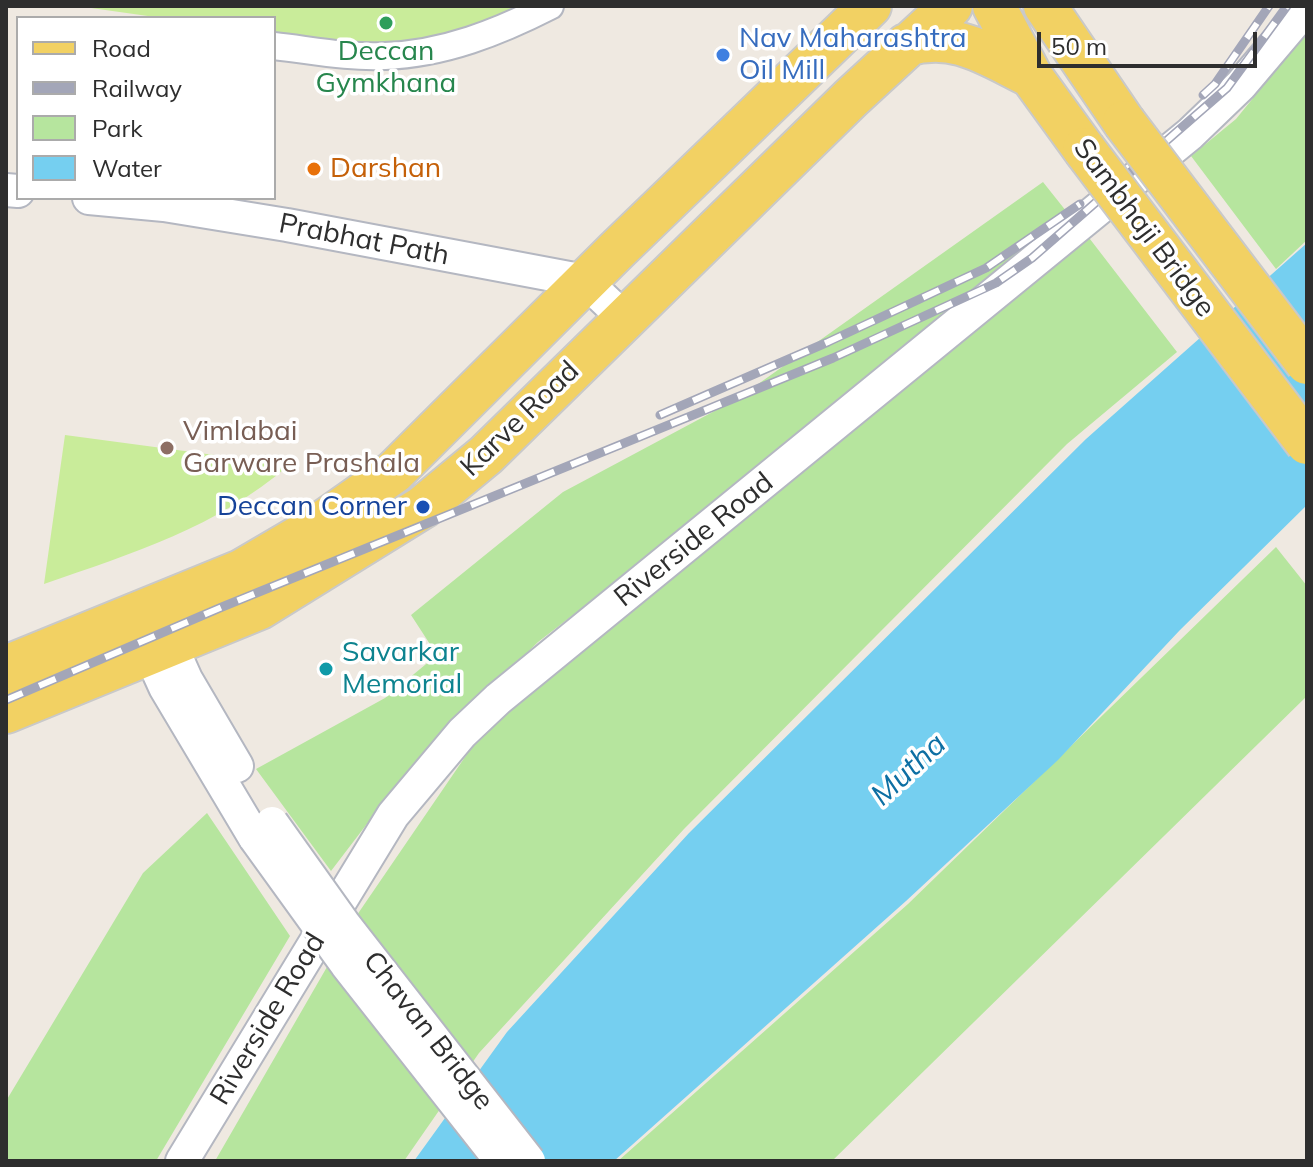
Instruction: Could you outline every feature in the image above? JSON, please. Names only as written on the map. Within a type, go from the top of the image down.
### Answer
[{"type":"main road","name":"Karve Road","points":[[6,712],[260,608],[423,507],[486,455],[906,45],[951,6]]},
{"type":"main road","name":"Sambhaji Bridge","points":[[994,6],[1031,76],[1307,443]]},
{"type":"main road","name":"Karve Road","points":[[6,667],[241,571],[316,527],[394,472],[585,281],[869,7]]},
{"type":"main road","name":"Sambhaji Bridge","points":[[1046,7],[1124,122],[1307,363]]},
{"type":"main road","points":[[906,45],[932,38],[959,42],[1031,76]]},
{"type":"street","points":[[276,46],[363,56],[423,52],[488,35],[550,6]]},
{"type":"street","name":"Riverside Road","points":[[182,1161],[393,815],[462,733],[498,699],[1190,134],[1241,85],[1307,7]]},
{"type":"street","name":"Prabhat Path","points":[[127,200],[165,202],[585,281]]},
{"type":"street","points":[[585,281],[624,318]]},
{"type":"street","points":[[144,612],[160,650],[263,831]]},
{"type":"street","name":"Chavan Bridge","points":[[263,831],[346,964],[501,1161]]},
{"type":"street","name":"Chavan Bridge","points":[[263,831],[344,924],[529,1161]]},
{"type":"green space","name":"Deccan Gymkhana","points":[[77,6],[536,6],[518,15],[385,49],[276,34],[276,16],[148,16]]},
{"type":"green space","points":[[1307,32],[1307,240],[1276,269],[1191,156],[1236,119]]},
{"type":"green space","points":[[1043,182],[1078,226],[538,642],[405,774],[331,871],[256,769],[385,698],[437,655],[411,615],[563,492],[737,399]]},
{"type":"green space","points":[[1083,230],[1177,352],[1067,444],[684,829],[479,1053],[404,1161],[215,1161],[357,915],[478,738],[734,518]]},
{"type":"green space","points":[[65,435],[289,465],[261,487],[203,522],[141,549],[44,584]]},
{"type":"green space","points":[[1276,547],[1307,586],[1307,696],[832,1161],[618,1161],[908,904]]},
{"type":"green space","points":[[207,813],[290,936],[156,1161],[6,1161],[6,1101],[143,873]]},
{"type":"water","name":"Mutha","points":[[1307,243],[1307,505],[1180,630],[1058,760],[906,901],[614,1161],[414,1161],[507,1032],[689,833],[1086,439]]},
{"type":"railway","points":[[1203,95],[1215,84],[1269,6]]},
{"type":"railway","points":[[6,700],[222,607],[833,358],[996,283],[1032,258],[1227,88],[1287,6]]},
{"type":"railway","points":[[660,415],[828,342],[986,268],[1080,204]]},
{"type":"place","name":"Deccan Gymkhana","points":[[386,23]]},
{"type":"place","name":"Nav Maharashtra Oil Mill","points":[[723,55]]},
{"type":"place","name":"Darshan","points":[[314,169]]},
{"type":"place","name":"Vimlabai Garware Prashala","points":[[167,448]]},
{"type":"place","name":"Deccan Corner","points":[[423,507]]},
{"type":"place","name":"Savarkar Memorial","points":[[326,669]]}]
